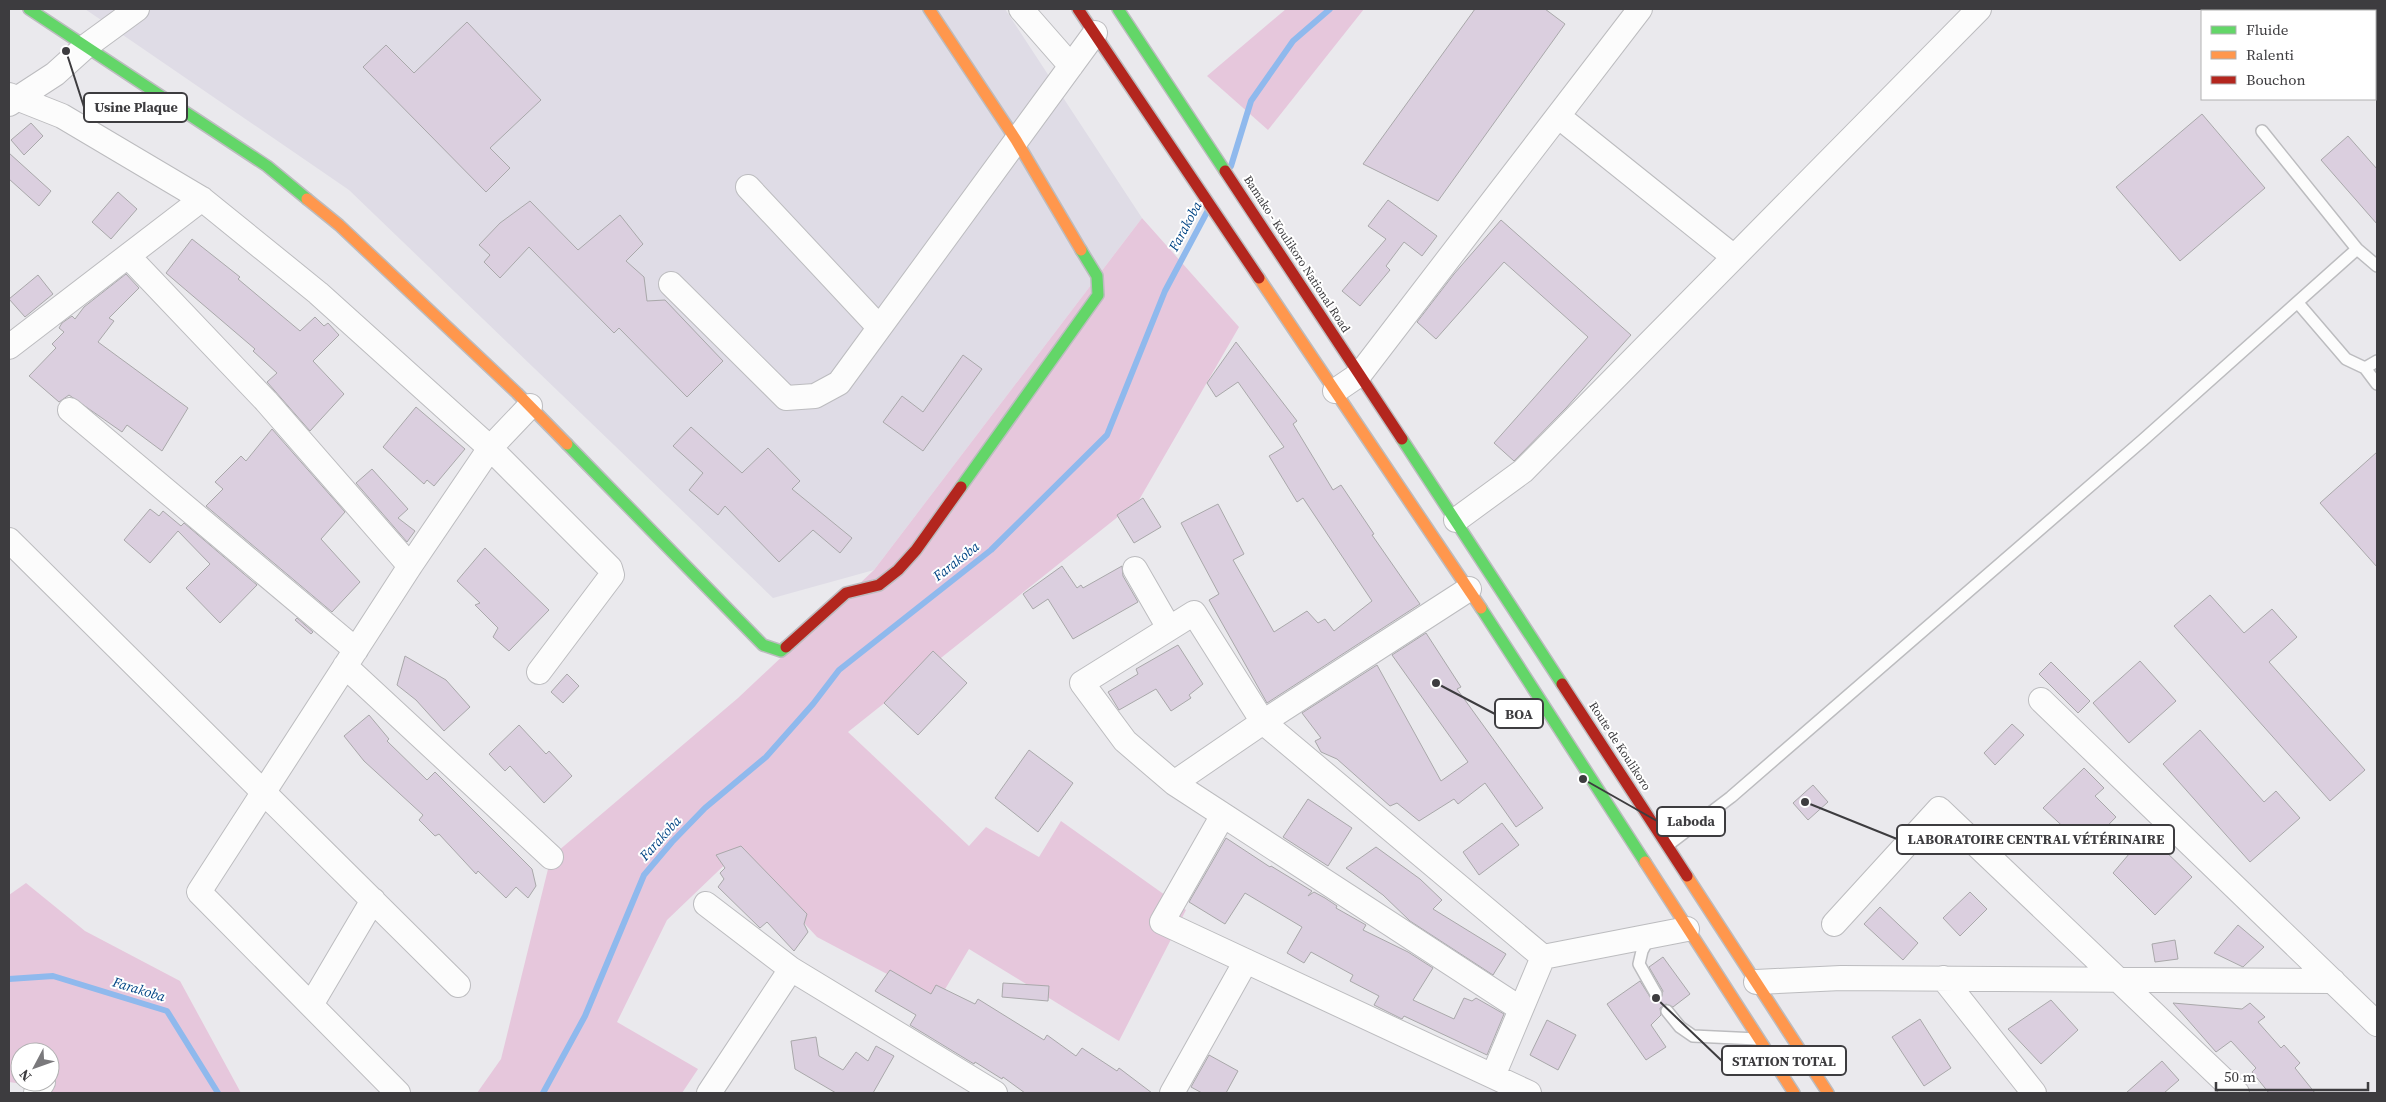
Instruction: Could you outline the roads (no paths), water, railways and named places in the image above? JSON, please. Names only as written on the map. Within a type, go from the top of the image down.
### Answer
[{"type":"main road","points":[[29,9],[267,166],[339,225],[530,406],[763,645],[781,651],[846,593],[879,585],[898,570],[916,550],[1098,295],[1097,276],[1016,140],[929,9]]},
{"type":"main road","points":[[1078,9],[1468,589],[1794,1093]]},
{"type":"main road","name":"Bamako - Koulikoro National Road","points":[[1118,9],[1388,416]]},
{"type":"main road","name":"Route de Koulikoro","points":[[1388,416],[1828,1093]]},
{"type":"street","points":[[11,99],[55,74],[85,47],[137,9]]},
{"type":"street","points":[[1021,9],[1071,66]]},
{"type":"street","points":[[1335,391],[1360,374],[1640,9]]},
{"type":"street","points":[[1456,520],[1523,471],[1979,9]]},
{"type":"street","points":[[670,284],[786,398],[815,396],[839,383],[1095,33]]},
{"type":"street","points":[[11,99],[62,116],[202,199],[318,293],[490,448],[612,572],[539,672]]},
{"type":"street","points":[[1558,116],[1734,257]]},
{"type":"street","points":[[748,188],[879,327]]},
{"type":"street","points":[[9,347],[202,199]]},
{"type":"street","points":[[128,256],[266,401],[410,566]]},
{"type":"street","points":[[398,1093],[199,892],[410,566],[490,448],[530,406]]},
{"type":"street","points":[[70,410],[350,658],[551,857]]},
{"type":"street","points":[[9,540],[458,985]]},
{"type":"street","points":[[1134,569],[1169,628]]},
{"type":"street","points":[[1174,783],[1263,722],[1468,589]]},
{"type":"street","points":[[1521,1009],[1174,783],[1125,742],[1082,683],[1194,613],[1263,722],[1544,957]]},
{"type":"street","points":[[2041,700],[2377,1024]]},
{"type":"street","points":[[1834,924],[1939,810],[2237,1093]]},
{"type":"street","points":[[1223,815],[1162,922],[1529,1093]]},
{"type":"street","points":[[311,1005],[373,900]]},
{"type":"street","points":[[706,904],[790,969],[995,1093]]},
{"type":"street","points":[[1544,957],[1687,929]]},
{"type":"street","points":[[1493,1076],[1544,957]]},
{"type":"street","points":[[1172,1093],[1246,961]]},
{"type":"street","points":[[709,1093],[790,969]]},
{"type":"street","points":[[1756,982],[1841,978],[2332,980]]},
{"type":"street","points":[[1943,978],[2034,1093]]},
{"type":"lane","points":[[2262,131],[2357,249],[2377,266]]},
{"type":"lane","points":[[1668,845],[1731,797],[2143,440],[2357,249]]},
{"type":"lane","points":[[2298,303],[2346,360],[2365,368],[2377,384]]},
{"type":"lane","points":[[2365,368],[2377,361]]},
{"type":"lane","points":[[1650,936],[1642,951],[1639,964],[1656,994]]},
{"type":"lane","points":[[1667,1011],[1680,1027],[1693,1036],[1758,1039]]},
{"type":"waterway","name":"Farakoba","points":[[1231,166],[1251,101],[1293,41],[1330,9]]},
{"type":"waterway","name":"Farakoba","points":[[543,1093],[585,1016],[644,875],[672,842],[705,808],[766,757],[813,704],[839,670],[991,550],[1107,435],[1165,291],[1207,212]]},
{"type":"waterway","name":"Farakoba","points":[[9,979],[53,976],[167,1011],[218,1093]]},
{"type":"place","name":"Usine Plaque","points":[[66,51]]},
{"type":"place","name":"BOA","points":[[1436,683]]},
{"type":"place","name":"Laboda","points":[[1583,779]]},
{"type":"place","name":"LABORATOIRE CENTRAL VÉTÉRINAIRE","points":[[1805,802]]},
{"type":"place","name":"STATION TOTAL","points":[[1656,998]]}]
